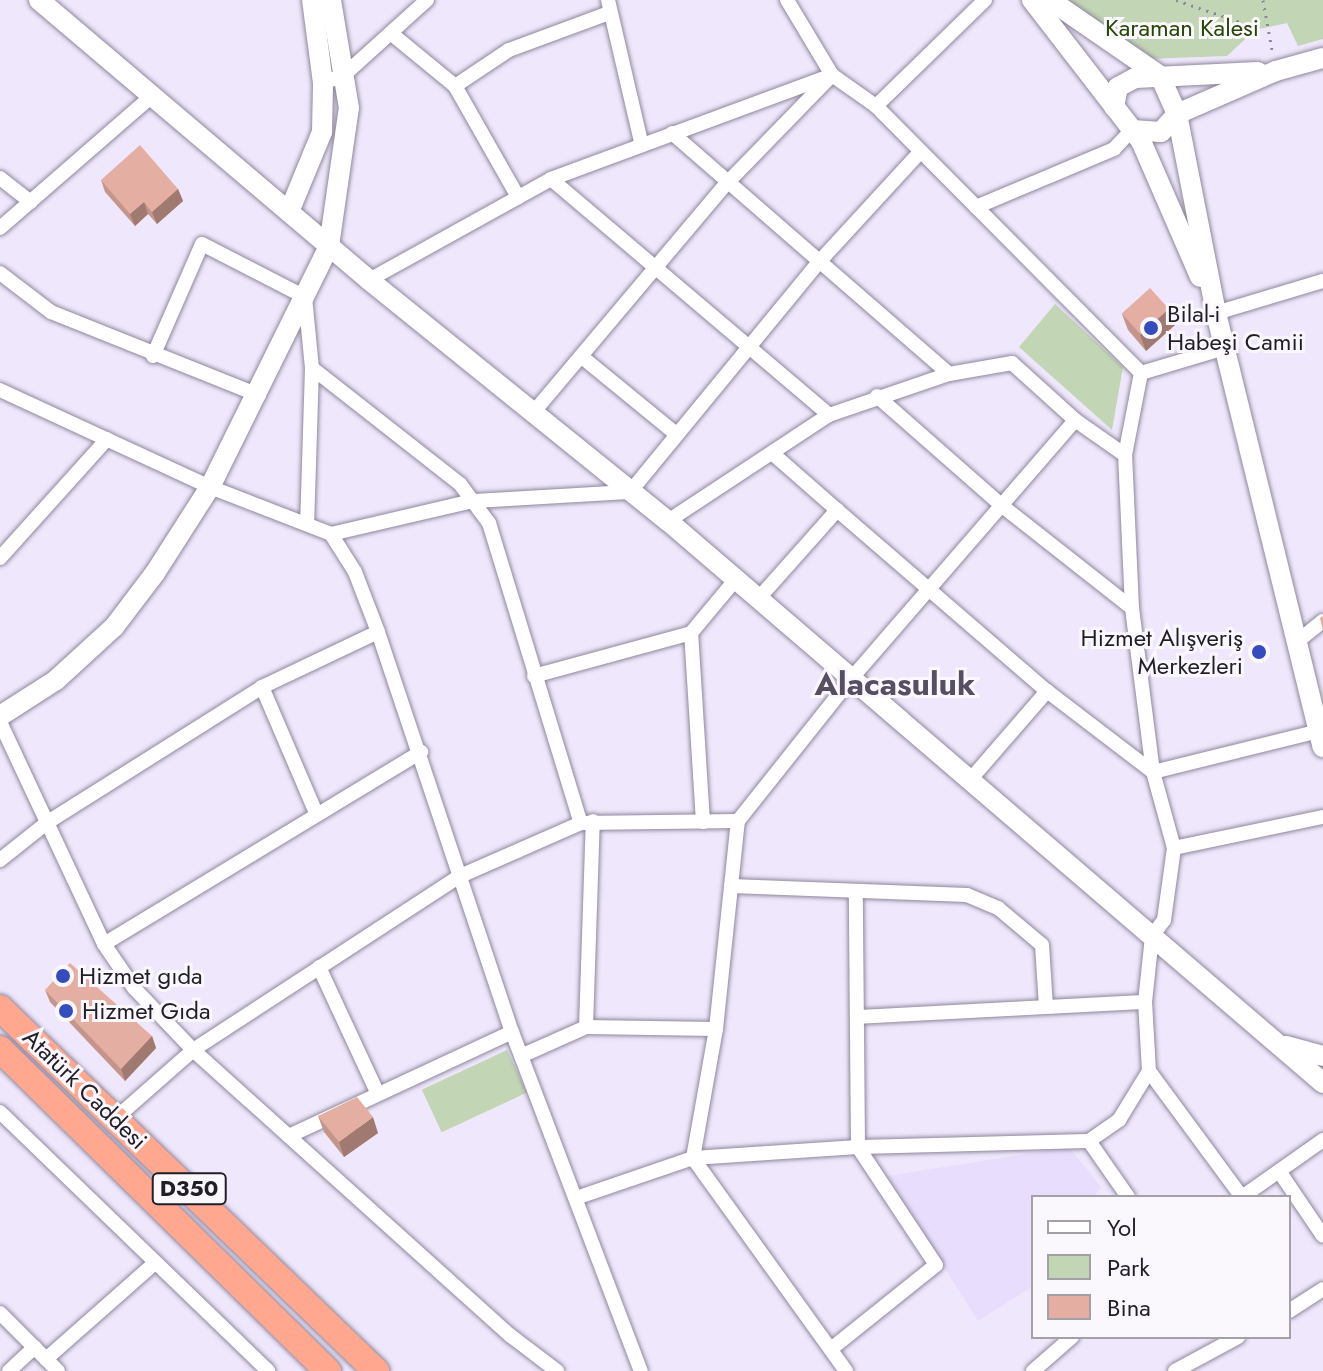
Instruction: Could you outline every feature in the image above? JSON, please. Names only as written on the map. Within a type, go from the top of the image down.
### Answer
[{"type":"highway","name":"Atatürk Caddesi","points":[[0,1008],[376,1371]]},
{"type":"highway","name":"Atatürk Caddesi","points":[[0,1049],[328,1371]]},
{"type":"main road","points":[[39,0],[369,280],[668,521],[1323,1083]]},
{"type":"main road","points":[[289,212],[322,132],[323,83],[312,0]]},
{"type":"main road","points":[[0,719],[56,680],[114,627],[210,487],[259,395],[329,246],[349,108],[331,0]]},
{"type":"main road","points":[[1032,0],[1132,130],[1216,313]]},
{"type":"main road","points":[[1050,0],[1160,76],[1177,114],[1216,313],[1321,739]]},
{"type":"main road","points":[[1132,130],[1161,132],[1177,114],[1276,71],[1323,58]]},
{"type":"main road","points":[[1114,107],[1115,93],[1124,82],[1160,76],[1276,71]]},
{"type":"main road","points":[[1282,1045],[1323,1056]]},
{"type":"street","points":[[323,83],[344,75],[393,35],[427,0]]},
{"type":"street","points":[[787,0],[832,75],[876,106],[1141,373]]},
{"type":"street","points":[[876,106],[985,0]]},
{"type":"street","points":[[455,86],[509,50],[609,6],[641,142]]},
{"type":"street","points":[[393,35],[455,86],[518,197]]},
{"type":"street","points":[[369,280],[551,179],[641,142],[832,75]]},
{"type":"street","points":[[533,413],[727,183],[832,75]]},
{"type":"street","points":[[0,228],[152,96]]},
{"type":"street","points":[[976,207],[1114,149],[1132,130]]},
{"type":"street","points":[[672,133],[949,374]]},
{"type":"street","points":[[331,534],[473,501],[630,492],[818,263],[920,152]]},
{"type":"street","points":[[0,178],[31,202]]},
{"type":"street","points":[[551,179],[829,415]]},
{"type":"street","points":[[153,356],[202,244],[305,297],[312,368],[307,524]]},
{"type":"street","points":[[0,273],[51,312],[153,356],[259,395]]},
{"type":"street","points":[[1216,313],[1323,281]]},
{"type":"street","points":[[1141,373],[1225,348]]},
{"type":"street","points":[[582,357],[676,434]]},
{"type":"street","points":[[668,521],[829,415],[877,396],[949,374],[1012,363],[1075,420],[1125,455]]},
{"type":"street","points":[[312,368],[460,484],[489,523],[534,676],[587,822],[586,1027]]},
{"type":"street","points":[[1141,373],[1125,455],[1132,608],[1153,772],[1174,848],[1164,920],[1152,936],[1145,1002],[1149,1071],[1241,1195]]},
{"type":"street","points":[[1,393],[210,487],[331,534],[355,572],[378,632],[421,752],[458,877],[512,1032],[641,1371]]},
{"type":"street","points":[[877,396],[1001,505],[1132,608]]},
{"type":"street","points":[[846,1371],[693,1158],[716,1029],[738,821],[926,589],[1075,420]]},
{"type":"street","points":[[0,558],[107,439]]},
{"type":"street","points":[[772,453],[1047,691],[1153,772],[1321,739]]},
{"type":"street","points":[[759,598],[837,510]]},
{"type":"street","points":[[534,676],[691,633],[736,579]]},
{"type":"street","points":[[1298,641],[1323,621]]},
{"type":"street","points":[[0,860],[48,822],[262,687],[378,632]]},
{"type":"street","points":[[691,633],[703,822]]},
{"type":"street","points":[[262,687],[316,813]]},
{"type":"street","points":[[970,780],[1047,691]]},
{"type":"street","points":[[0,719],[104,944],[134,988],[193,1050],[511,1336],[557,1371]]},
{"type":"street","points":[[104,944],[421,752]]},
{"type":"street","points":[[1174,848],[1323,817]]},
{"type":"street","points":[[116,1118],[193,1050],[458,877],[587,822],[738,821]]},
{"type":"street","points":[[731,886],[967,895],[998,908],[1042,945],[1046,1007]]},
{"type":"street","points":[[831,1349],[936,1265],[858,1147],[856,893]]},
{"type":"street","points":[[319,967],[378,1094]]},
{"type":"street","points":[[857,1017],[1145,1002]]},
{"type":"street","points":[[521,1056],[586,1027],[716,1029]]},
{"type":"street","points":[[289,1136],[512,1032]]},
{"type":"street","points":[[576,1198],[693,1158],[858,1147],[1089,1141],[1119,1120],[1149,1071]]},
{"type":"street","points":[[0,1112],[268,1371]]},
{"type":"street","points":[[1245,1195],[1323,1140]]},
{"type":"street","points":[[1089,1141],[1127,1195]]},
{"type":"street","points":[[1279,1171],[1323,1236]]},
{"type":"street","points":[[9,1371],[40,1353],[155,1263]]},
{"type":"street","points":[[1291,1310],[1323,1289]]},
{"type":"street","points":[[0,1313],[58,1371]]},
{"type":"street","points":[[1033,1371],[1070,1339]]},
{"type":"street","points":[[1175,1371],[1201,1364],[1235,1339]]},
{"type":"path","points":[[1176,0],[1252,26]]},
{"type":"path","points":[[1263,0],[1276,71]]},
{"type":"shaded area","points":[[1069,1147],[1101,1187],[1095,1195],[1031,1195],[1031,1287],[978,1321],[887,1176]]},
{"type":"green space","name":"Karaman Kalesi","points":[[1060,0],[1323,0],[1323,39],[1298,46],[1287,23],[1255,30],[1227,56],[1147,59]]},
{"type":"green space","points":[[1055,304],[1123,367],[1112,430],[1019,347]]},
{"type":"green space","points":[[507,1050],[527,1093],[442,1132],[422,1090]]},
{"type":"building","points":[[140,145],[178,189],[152,212],[144,202],[130,214],[101,180]]},
{"type":"building","points":[[1150,288],[1169,309],[1140,334],[1122,313]]},
{"type":"building","points":[[70,963],[152,1036],[121,1069],[45,990]]},
{"type":"building","points":[[357,1097],[373,1117],[339,1142],[318,1116]]},
{"type":"place","name":"Bilal-i Habeşi Camii","points":[[1151,328]]},
{"type":"place","name":"Hizmet Alışveriş Merkezleri","points":[[1259,652]]},
{"type":"place","name":"Hizmet gıda","points":[[63,976]]},
{"type":"place","name":"Hizmet Gıda","points":[[66,1011]]},
{"type":"district","name":"Alacasuluk","points":[[895,684]]}]
